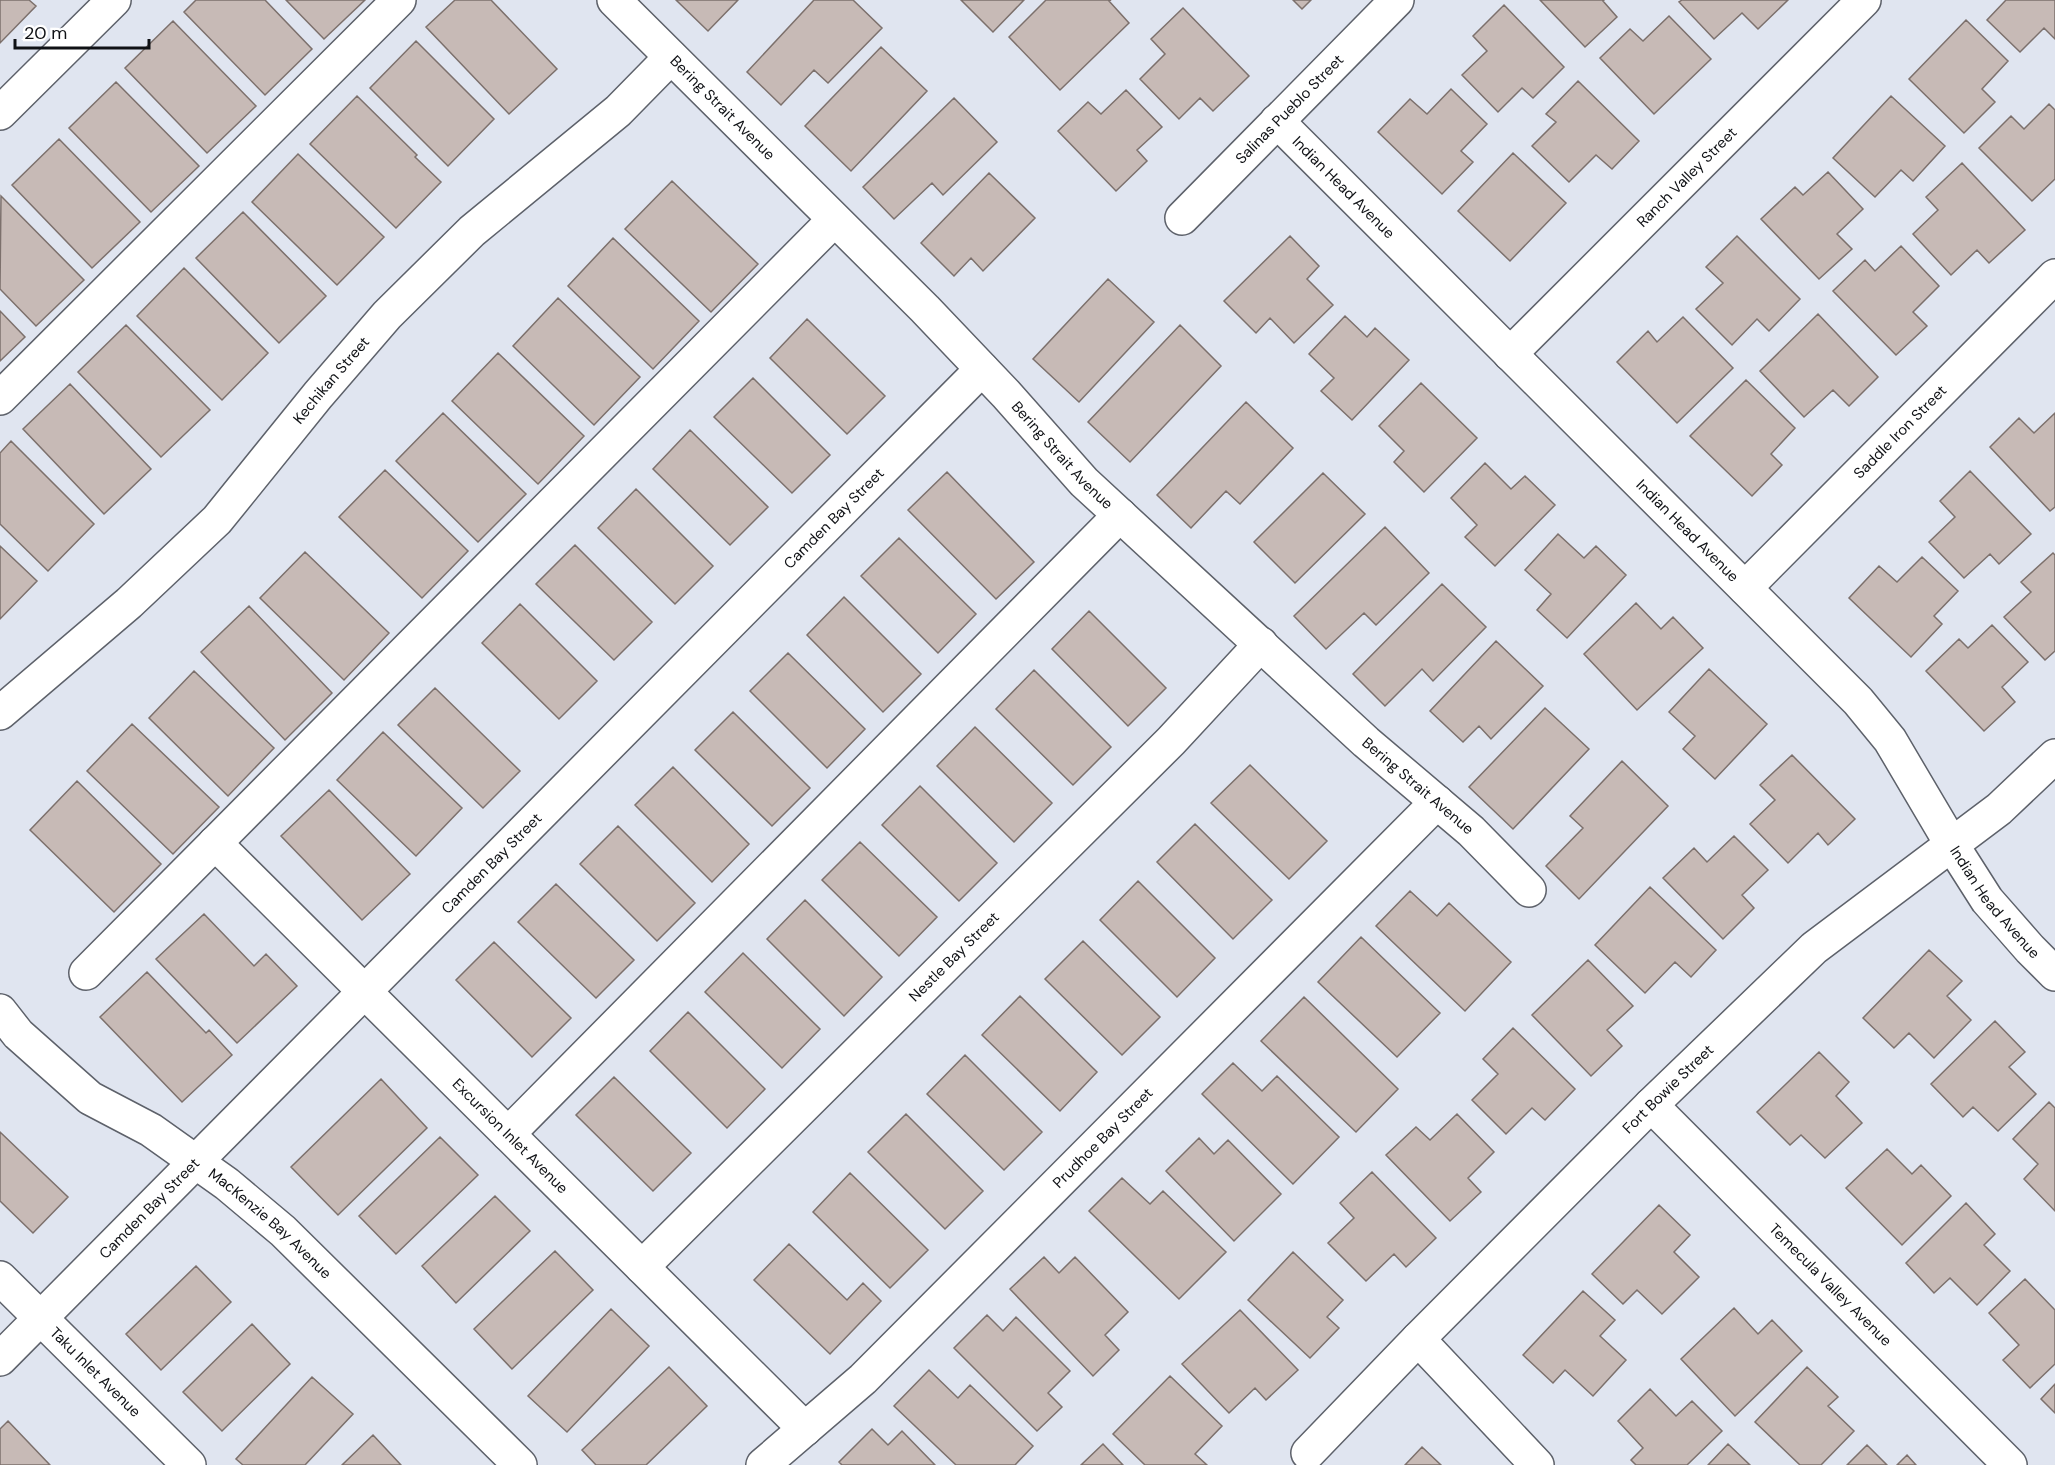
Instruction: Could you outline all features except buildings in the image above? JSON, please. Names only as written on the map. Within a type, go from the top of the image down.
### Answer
[{"type":"street","points":[[0,113],[114,0]]},
{"type":"street","points":[[0,398],[399,0]]},
{"type":"street","name":"Bering Strait Avenue","points":[[615,0],[982,369],[1084,482],[1366,742],[1471,831],[1529,890]]},
{"type":"street","name":"Salinas Pueblo Street","points":[[1182,218],[1397,0]]},
{"type":"street","name":"Ranch Valley Street","points":[[1510,354],[1864,0]]},
{"type":"street","name":"Kechikan Street","points":[[0,713],[129,603],[217,520],[318,395],[387,315],[463,240],[618,111],[671,57]]},
{"type":"street","name":"Indian Head Avenue","points":[[1277,121],[1858,701],[1890,740],[1987,900],[2055,974]]},
{"type":"street","points":[[86,973],[834,220]]},
{"type":"street","name":"Saddle Iron Street","points":[[1745,588],[2055,276]]},
{"type":"street","name":"Camden Bay Street","points":[[0,1359],[982,369]]},
{"type":"street","points":[[508,1134],[1120,515]]},
{"type":"street","name":"Nestle Bay Street","points":[[642,1268],[1171,741],[1261,644]]},
{"type":"street","name":"Fort Bowie Street","points":[[1308,1453],[1651,1105],[1814,948],[1999,809],[2055,756]]},
{"type":"street","name":"Prudhoe Bay Street","points":[[763,1465],[863,1379],[1437,802]]},
{"type":"street","name":"Excursion Inlet Avenue","points":[[215,843],[805,1429]]},
{"type":"street","name":"MacKenzie Bay Avenue","points":[[0,1011],[18,1034],[90,1098],[151,1130],[227,1184],[283,1231],[520,1465]]},
{"type":"street","name":"Temecula Valley Avenue","points":[[1651,1105],[2010,1465]]},
{"type":"street","name":"Taku Inlet Avenue","points":[[0,1278],[183,1463]]},
{"type":"street","points":[[1418,1339],[1537,1465]]}]
